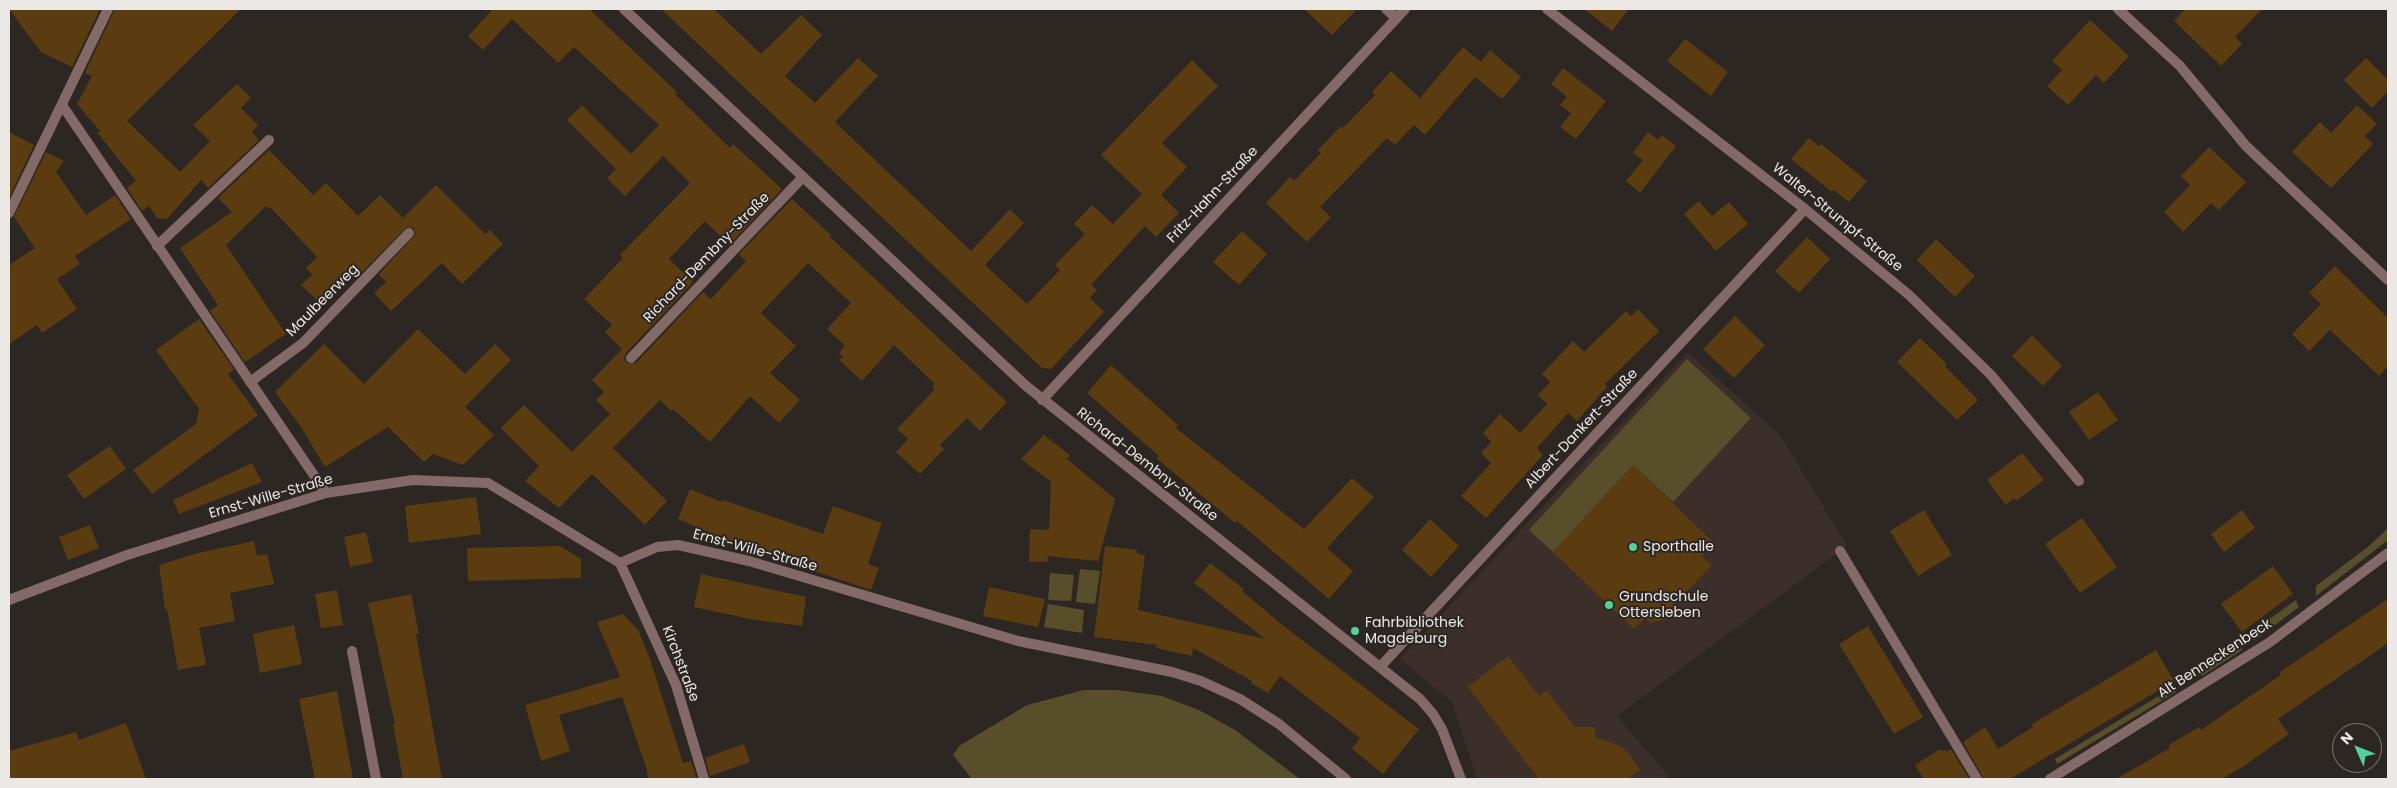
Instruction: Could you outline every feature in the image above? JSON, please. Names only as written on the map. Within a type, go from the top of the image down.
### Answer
[{"type":"street","points":[[9,213],[108,9]]},
{"type":"street","name":"Richard-Dembny-Straße","points":[[624,9],[1042,400],[1420,699],[1433,714],[1452,752],[1461,779]]},
{"type":"street","points":[[1386,9],[1396,18]]},
{"type":"street","name":"Fritz-Hahn-Straße","points":[[1042,400],[1405,9]]},
{"type":"street","name":"Walter-Strumpf-Straße","points":[[1547,9],[1805,209],[1909,294],[1991,375],[2079,481]]},
{"type":"street","points":[[2118,9],[2180,66],[2246,146],[2388,280]]},
{"type":"street","points":[[62,105],[326,493]]},
{"type":"street","points":[[157,246],[269,140]]},
{"type":"street","name":"Richard-Dembny-Straße","points":[[631,358],[803,177]]},
{"type":"street","name":"Albert-Dankert-Straße","points":[[1380,667],[1805,209]]},
{"type":"street","name":"Maulbeerweg","points":[[250,382],[303,343],[410,233]]},
{"type":"street","name":"Ernst-Wille-Straße","points":[[9,600],[127,555],[326,493],[413,480],[488,482],[620,564],[657,547],[678,545],[749,562],[1018,642],[1187,676],[1220,688],[1260,711],[1298,738],[1346,779]]},
{"type":"street","points":[[1840,551],[1977,779]]},
{"type":"street","name":"Alt Benneckenbeck","points":[[2050,779],[2270,642],[2388,553]]},
{"type":"street","name":"Kirchstraße","points":[[620,564],[676,685],[704,779]]},
{"type":"street","points":[[352,651],[376,779]]},
{"type":"shaded area","name":"Grundschule Ottersleben","points":[[1688,352],[1780,435],[1847,546],[1617,716],[1671,779],[1477,779],[1452,702],[1400,659]]},
{"type":"shaded area","points":[[1687,359],[1751,418],[1673,502],[1633,465],[1553,552],[1529,530]]},
{"type":"shaded area","points":[[2388,528],[2388,540],[2316,596],[2316,586],[2369,546]]},
{"type":"shaded area","points":[[1080,569],[1100,571],[1095,604],[1076,602]]},
{"type":"shaded area","points":[[1050,573],[1074,575],[1071,601],[1048,600]]},
{"type":"shaded area","points":[[2296,600],[2299,607],[2255,640],[2248,634]]},
{"type":"shaded area","points":[[1048,604],[1084,610],[1082,633],[1044,627]]},
{"type":"shaded area","points":[[2239,643],[2242,650],[2202,676],[2196,671]]},
{"type":"shaded area","points":[[2175,686],[2176,692],[2057,764],[2055,759]]},
{"type":"shaded area","points":[[1084,690],[1117,690],[1162,696],[1199,710],[1235,730],[1300,779],[972,779],[953,755],[959,746],[1027,705]]},
{"type":"building","points":[[9,9],[100,9],[72,67],[41,52]]},
{"type":"building","points":[[115,9],[241,9],[127,121],[180,172],[210,141],[193,125],[237,84],[251,98],[241,108],[258,125],[252,132],[259,140],[208,188],[201,180],[167,219],[157,218],[149,206],[142,211],[127,188],[136,181],[97,132],[101,132],[77,104],[92,76],[85,73]]},
{"type":"building","points":[[493,9],[589,9],[677,92],[675,94],[730,148],[733,144],[782,189],[729,245],[705,221],[669,259],[693,282],[626,353],[624,359],[627,363],[636,363],[703,292],[711,299],[746,261],[739,254],[792,199],[831,235],[829,236],[1007,402],[980,431],[967,418],[940,445],[944,449],[920,474],[896,452],[908,439],[897,429],[934,390],[932,387],[935,384],[894,345],[862,381],[839,360],[843,357],[839,353],[845,346],[827,329],[851,303],[808,263],[761,313],[796,346],[770,373],[800,400],[779,423],[750,396],[710,442],[660,400],[613,448],[667,501],[645,525],[592,474],[559,508],[525,481],[539,466],[501,428],[524,405],[572,452],[610,414],[596,400],[604,392],[592,380],[622,349],[605,332],[612,325],[584,299],[623,258],[620,255],[690,183],[663,156],[625,196],[607,178],[616,169],[567,120],[582,105],[631,154],[659,125],[574,47],[558,63],[512,19],[483,50],[468,36]]},
{"type":"building","points":[[661,9],[714,9],[761,54],[801,15],[822,35],[785,76],[815,103],[858,58],[878,76],[835,122],[971,251],[1010,209],[1024,223],[985,265],[1027,304],[1060,270],[1055,265],[1085,234],[1074,224],[1092,205],[1113,224],[1142,194],[1101,155],[1192,60],[1218,86],[1162,143],[1187,167],[1161,195],[1179,213],[1156,237],[1145,226],[1091,285],[1097,290],[1090,298],[1104,312],[1051,369],[1042,368]]},
{"type":"building","points":[[1304,9],[1357,9],[1332,35]]},
{"type":"building","points":[[1584,9],[1629,9],[1612,31]]},
{"type":"building","points":[[2185,9],[2262,9],[2235,37],[2242,44],[2221,66],[2174,21]]},
{"type":"building","points":[[2090,20],[2129,56],[2104,83],[2096,75],[2068,105],[2047,86],[2062,70],[2052,61]]},
{"type":"building","points":[[1685,39],[1728,72],[1711,96],[1667,61]]},
{"type":"building","points":[[1463,47],[1481,62],[1490,50],[1521,77],[1502,99],[1475,77],[1425,135],[1414,125],[1395,145],[1387,138],[1320,207],[1331,217],[1307,242],[1266,203],[1290,177],[1294,181],[1321,153],[1318,150],[1341,126],[1343,128],[1375,95],[1372,92],[1391,71],[1420,98]]},
{"type":"building","points":[[2366,58],[2388,80],[2388,91],[2372,108],[2344,80]]},
{"type":"building","points":[[1563,68],[1606,101],[1576,139],[1560,127],[1571,113],[1560,105],[1567,97],[1551,84]]},
{"type":"building","points":[[2357,105],[2377,124],[2365,136],[2373,144],[2331,188],[2292,152],[2320,122],[2331,133]]},
{"type":"building","points":[[9,132],[34,145],[9,198]]},
{"type":"building","points":[[1648,132],[1658,140],[1662,135],[1676,146],[1640,193],[1626,181],[1643,160],[1633,153]]},
{"type":"building","points":[[1809,138],[1819,146],[1821,144],[1867,181],[1849,202],[1834,190],[1832,192],[1791,159]]},
{"type":"building","points":[[2209,147],[2246,182],[2219,210],[2211,203],[2183,232],[2164,212],[2190,185],[2181,176]]},
{"type":"building","points":[[269,150],[313,195],[326,183],[358,216],[380,195],[403,218],[436,185],[485,234],[490,230],[503,244],[462,284],[442,263],[391,311],[374,293],[386,282],[379,274],[415,235],[414,228],[407,227],[358,276],[353,271],[320,303],[301,285],[312,275],[306,268],[317,257],[270,207],[268,209],[266,206],[226,245],[286,334],[245,362],[210,311],[218,305],[180,248],[232,212],[218,198]]},
{"type":"building","points":[[46,152],[64,161],[56,172],[86,215],[115,195],[131,219],[75,256],[80,264],[57,279],[77,309],[42,333],[37,325],[9,344],[9,265],[35,248],[14,217]]},
{"type":"building","points":[[1699,201],[1712,216],[1729,202],[1748,224],[1716,251],[1684,214]]},
{"type":"building","points":[[1242,231],[1267,254],[1239,285],[1213,262]]},
{"type":"building","points":[[1807,237],[1830,259],[1799,293],[1775,271]]},
{"type":"building","points":[[1936,239],[1975,276],[1955,297],[1917,260]]},
{"type":"building","points":[[2335,266],[2388,318],[2388,366],[2379,376],[2330,330],[2309,351],[2292,334],[2321,304],[2309,293]]},
{"type":"building","points":[[1638,309],[1659,331],[1605,384],[1607,387],[1577,421],[1568,413],[1537,448],[1543,455],[1486,518],[1461,496],[1491,463],[1481,453],[1491,442],[1483,433],[1500,414],[1520,433],[1547,404],[1538,395],[1550,382],[1542,374],[1573,341],[1584,352],[1626,311],[1631,316]]},
{"type":"building","points":[[1735,316],[1765,345],[1734,378],[1703,349]]},
{"type":"building","points":[[199,319],[234,369],[228,374],[258,415],[152,494],[133,470],[196,424],[199,409],[156,350]]},
{"type":"building","points":[[418,329],[465,374],[495,344],[511,360],[465,407],[494,435],[463,465],[433,454],[424,462],[388,427],[325,467],[301,427],[275,392],[324,344],[364,384]]},
{"type":"building","points":[[2032,335],[2062,366],[2043,386],[2012,356]]},
{"type":"building","points":[[1920,338],[1947,364],[1945,366],[1978,400],[1957,420],[1897,362]]},
{"type":"building","points":[[1111,365],[1178,425],[1176,428],[1304,529],[1352,478],[1374,497],[1327,548],[1353,571],[1329,599],[1237,521],[1235,523],[1157,459],[1159,456],[1087,393]]},
{"type":"building","points":[[2098,392],[2118,420],[2089,440],[2069,412]]},
{"type":"building","points":[[1044,435],[1070,455],[1067,459],[1115,499],[1098,561],[1048,556],[1047,562],[1029,562],[1030,529],[1049,530],[1051,482],[1021,459]]},
{"type":"building","points":[[110,446],[126,469],[84,499],[67,475]]},
{"type":"building","points":[[2022,453],[2044,480],[2016,501],[2014,498],[2006,505],[1987,480]]},
{"type":"building","points":[[252,463],[262,482],[179,514],[173,500]]},
{"type":"building","name":"Sporthalle","points":[[1633,465],[1714,543],[1702,556],[1712,565],[1666,613],[1665,619],[1651,623],[1645,618],[1634,629],[1553,552]]},
{"type":"building","points":[[690,489],[722,502],[723,500],[823,534],[833,506],[882,523],[868,564],[879,568],[871,590],[710,536],[711,533],[678,519]]},
{"type":"building","points":[[476,497],[481,534],[409,543],[405,506]]},
{"type":"building","points":[[1924,510],[1952,555],[1918,576],[1890,531]]},
{"type":"building","points":[[2242,510],[2255,528],[2224,552],[2211,534]]},
{"type":"building","points":[[2082,518],[2117,567],[2080,593],[2045,544]]},
{"type":"building","points":[[1430,519],[1459,546],[1431,577],[1402,550]]},
{"type":"building","points":[[90,525],[99,548],[68,560],[59,537]]},
{"type":"building","points":[[366,532],[373,562],[350,567],[344,537]]},
{"type":"building","points":[[254,541],[257,556],[267,554],[274,584],[230,593],[235,621],[199,628],[206,665],[178,670],[167,609],[165,609],[159,565],[198,553]]},
{"type":"building","points":[[560,546],[581,559],[581,578],[468,581],[467,548]]},
{"type":"building","points":[[1105,546],[1137,550],[1137,554],[1145,555],[1138,610],[1265,639],[1194,583],[1210,563],[1244,589],[1242,591],[1285,627],[1419,729],[1383,774],[1352,749],[1360,738],[1280,676],[1268,693],[1251,683],[1252,681],[1193,648],[1192,656],[1156,648],[1157,645],[1094,637]]},
{"type":"building","points":[[2273,566],[2293,594],[2242,632],[2221,604]]},
{"type":"building","points":[[701,574],[806,597],[802,626],[750,619],[694,607]]},
{"type":"building","points":[[989,587],[1045,599],[1038,627],[983,616]]},
{"type":"building","points":[[337,590],[343,625],[321,628],[315,594]]},
{"type":"building","points":[[411,594],[419,634],[416,634],[442,779],[403,779],[393,724],[395,724],[368,603]]},
{"type":"building","points":[[2388,599],[2388,643],[2278,719],[2289,734],[2244,766],[2222,779],[2116,779],[2170,748],[2169,745],[2199,727],[2201,730],[2281,675],[2280,672]]},
{"type":"building","points":[[623,614],[638,630],[650,659],[683,763],[691,761],[697,779],[648,779],[647,770],[622,697],[559,715],[570,751],[541,761],[525,705],[620,677],[597,622]]},
{"type":"building","points":[[294,625],[302,664],[260,673],[253,634]]},
{"type":"building","points":[[1868,626],[1923,717],[1894,734],[1839,644]]},
{"type":"building","points":[[2156,650],[2174,681],[2010,779],[1984,779],[1963,742],[1985,727],[1998,749],[2033,727],[2032,724]]},
{"type":"building","points":[[1508,656],[1539,696],[1547,691],[1575,727],[1595,727],[1595,737],[1620,746],[1629,753],[1640,770],[1627,779],[1539,779],[1468,687]]},
{"type":"building","points":[[337,691],[353,779],[315,779],[299,699]]},
{"type":"building","points":[[126,723],[146,779],[9,779],[9,751],[76,732],[79,740]]},
{"type":"building","points":[[744,744],[750,762],[710,776],[705,758]]},
{"type":"building","points":[[1951,749],[1969,779],[1924,779],[1915,765],[1939,750],[1948,751]]},
{"type":"place","name":"Sporthalle","points":[[1633,547]]},
{"type":"place","name":"Grundschule Ottersleben","points":[[1609,605]]},
{"type":"place","name":"Fahrbibliothek Magdeburg","points":[[1355,631]]}]
